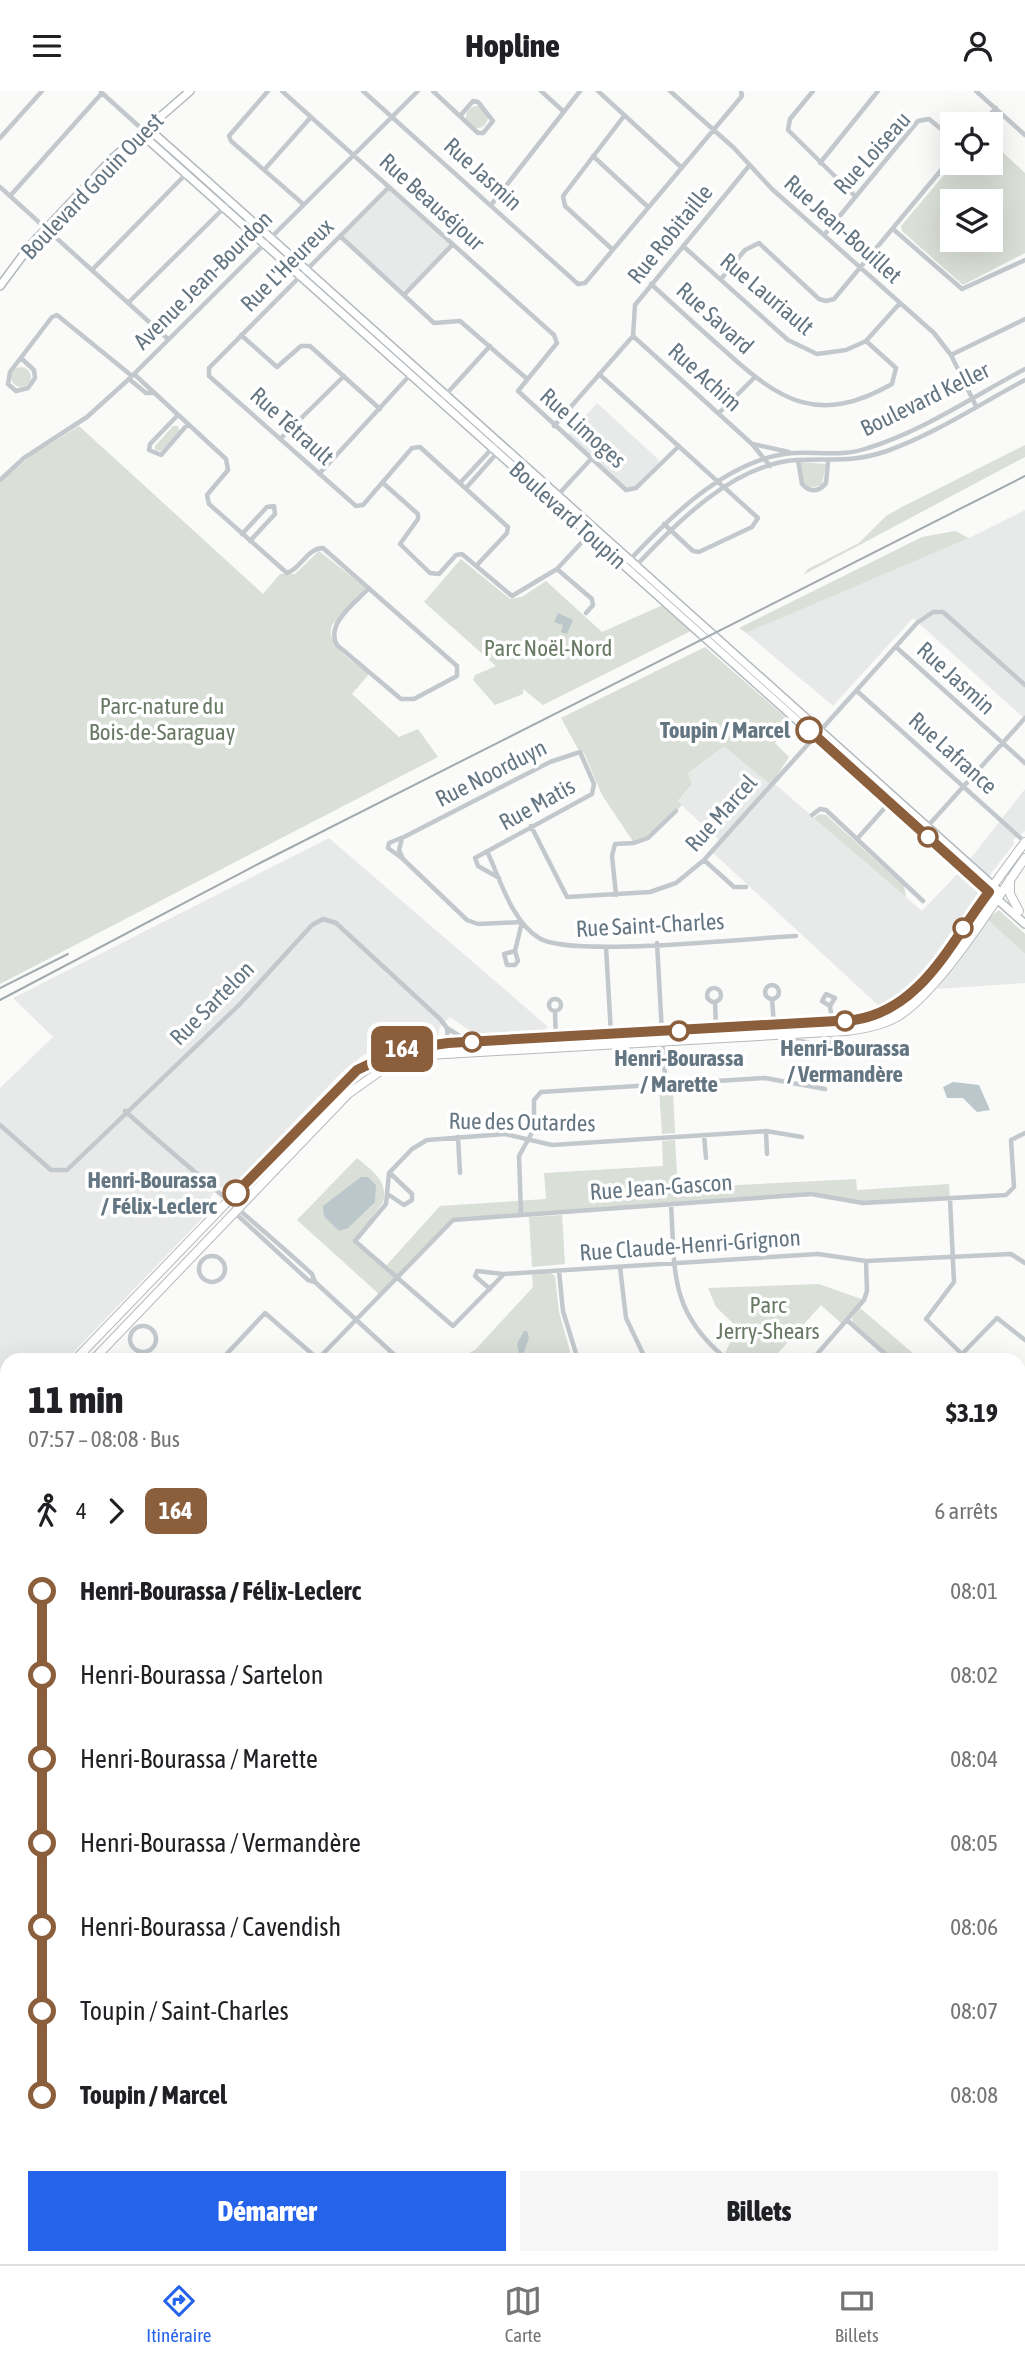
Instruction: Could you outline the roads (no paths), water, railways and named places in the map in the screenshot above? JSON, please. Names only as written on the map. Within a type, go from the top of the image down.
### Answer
[{"type":"main road","points":[[100,1353],[363,1081],[404,1060],[449,1054],[833,1032],[878,1025],[917,1003],[995,893],[1025,842]]},
{"type":"main road","points":[[82,1353],[357,1070],[399,1050],[448,1043],[832,1022],[877,1015],[909,997],[926,979],[1025,858]]},
{"type":"main road","points":[[1010,879],[1010,894],[1022,913]]},
{"type":"street","points":[[0,138],[42,91]]},
{"type":"street","name":"Boulevard Gouin Ouest","points":[[0,286],[46,229],[143,130],[190,91]]},
{"type":"street","points":[[268,91],[229,136],[231,141],[303,204]]},
{"type":"street","name":"Rue Beauséjour","points":[[282,91],[557,341],[526,379]]},
{"type":"street","name":"Rue Jasmin","points":[[363,91],[578,284],[585,283],[613,250]]},
{"type":"street","name":"Avenue Jean-Bourdon","points":[[0,480],[24,458],[87,417],[132,376],[418,91]]},
{"type":"street","points":[[433,91],[478,133],[483,133],[493,121],[478,102],[473,101],[460,116]]},
{"type":"street","points":[[541,91],[562,110]]},
{"type":"street","points":[[491,205],[562,110],[580,91]]},
{"type":"street","points":[[598,91],[681,167]]},
{"type":"street","points":[[603,96],[611,91]]},
{"type":"street","name":"Rue Jean-Bouillet","points":[[670,91],[934,333],[951,355],[976,406]]},
{"type":"street","points":[[624,116],[563,196],[565,206],[613,250],[742,96],[741,91]]},
{"type":"street","points":[[813,91],[790,119],[788,130],[856,197]]},
{"type":"street","points":[[820,163],[878,91]]},
{"type":"street","points":[[976,91],[1025,135]]},
{"type":"street","points":[[10,196],[101,92]]},
{"type":"street","name":"Boulevard Toupin","points":[[101,92],[143,130],[146,138],[228,205],[995,893]]},
{"type":"street","points":[[992,112],[996,108]]},
{"type":"street","points":[[264,170],[312,117]]},
{"type":"street","name":"Rue Loiseau","points":[[824,235],[918,121],[929,119],[940,128]]},
{"type":"street","points":[[593,156],[648,207]]},
{"type":"street","name":"Rue Robitaille","points":[[633,336],[635,305],[749,166]]},
{"type":"street","points":[[92,270],[189,171]]},
{"type":"street","points":[[721,279],[745,250],[759,243],[819,299],[834,299],[940,172]]},
{"type":"street","points":[[0,187],[168,339]]},
{"type":"street","name":"Rue L'Heureux","points":[[208,368],[389,187]]},
{"type":"street","points":[[128,303],[228,205]]},
{"type":"street","points":[[893,229],[962,289],[1025,260]]},
{"type":"street","name":"Rue Limoges","points":[[340,236],[434,323],[446,324],[456,319],[490,346],[526,379],[518,391],[626,491],[636,488],[679,446]]},
{"type":"street","points":[[404,296],[453,244]]},
{"type":"street","name":"Rue Lauriault","points":[[683,246],[803,350],[830,354],[866,341],[900,303]]},
{"type":"street","name":"Rue Savard","points":[[651,284],[754,378],[781,395],[799,402],[835,405],[858,400],[892,384],[896,368],[866,341]]},
{"type":"street","points":[[21,358],[34,370],[35,378],[28,388],[16,391],[8,384],[8,377],[21,358],[57,315],[132,376],[146,393],[152,393],[228,464],[229,470],[207,495],[206,500],[242,534],[287,573],[294,571],[314,549],[323,548],[369,588],[457,666],[457,676],[407,700],[401,699],[337,645],[333,636],[334,626],[369,588]]},
{"type":"street","points":[[951,355],[1025,319]]},
{"type":"street","points":[[241,335],[277,367],[306,345],[344,375],[380,409]]},
{"type":"street","points":[[554,426],[633,336]]},
{"type":"street","name":"Rue Achim","points":[[633,336],[752,444],[770,466]]},
{"type":"street","points":[[443,398],[490,346]]},
{"type":"street","name":"Rue Tétrault","points":[[208,368],[209,376],[359,507],[383,483]]},
{"type":"street","name":"Boulevard Keller","points":[[630,565],[664,524],[719,481],[765,459],[797,453],[846,454],[866,449],[904,434],[1025,369]]},
{"type":"street","points":[[319,474],[413,371]]},
{"type":"street","points":[[599,374],[758,518],[752,527],[699,552],[693,551],[664,524]]},
{"type":"street","points":[[280,439],[344,375]]},
{"type":"street","name":"Rue Savard","points":[[719,413],[754,378]]},
{"type":"street","name":"Boulevard Keller","points":[[630,565],[704,501],[770,466],[798,460],[828,462],[864,458],[888,450],[1025,380]]},
{"type":"street","points":[[177,416],[150,444],[149,450],[161,455],[187,425]]},
{"type":"street","points":[[752,444],[797,453]]},
{"type":"street","points":[[477,565],[508,533],[508,527],[420,447],[412,449],[383,483],[418,514],[418,519],[400,544],[421,565],[437,575],[460,553],[514,596],[557,569],[592,531]]},
{"type":"street","points":[[460,483],[498,447]]},
{"type":"street","points":[[466,488],[498,447]]},
{"type":"street","points":[[555,498],[591,459]]},
{"type":"street","points":[[798,460],[802,484],[810,491],[818,490],[826,483],[828,462]]},
{"type":"street","points":[[242,534],[267,507],[274,506],[275,514],[250,541]]},
{"type":"street","points":[[557,569],[592,599],[593,605],[586,613]]},
{"type":"street","name":"Rue Marcel","points":[[531,827],[567,897],[616,895],[662,889],[688,875],[704,860],[917,623],[933,612],[943,612],[1025,685]]},
{"type":"street","name":"Rue Jasmin","points":[[896,647],[1025,763]]},
{"type":"street","name":"Rue Lafrance","points":[[857,691],[1025,842]]},
{"type":"street","points":[[925,829],[1025,718]]},
{"type":"street","name":"Rue Noorduyn","points":[[402,838],[550,762],[576,752],[583,754],[589,768]]},
{"type":"street","name":"Rue Matis","points":[[475,858],[592,794],[594,784],[589,768]]},
{"type":"street","points":[[857,839],[892,800]]},
{"type":"street","points":[[812,814],[823,808],[923,901]]},
{"type":"street","points":[[616,895],[612,856],[615,843],[634,843],[648,838],[676,811]]},
{"type":"street","points":[[402,838],[399,850],[403,859]]},
{"type":"street","points":[[402,838],[387,845],[472,923],[522,922],[515,951]]},
{"type":"street","name":"Rue Saint-Charles","points":[[487,851],[522,922],[538,938],[558,946],[606,947],[796,936]]},
{"type":"street","name":"Rue Saint-Charles","points":[[475,858],[478,866],[499,878]]},
{"type":"street","points":[[704,860],[734,887],[746,887]]},
{"type":"street","points":[[995,893],[1022,913]]},
{"type":"street","points":[[995,893],[1025,924]]},
{"type":"street","name":"Rue Sartelon","points":[[0,1125],[50,1169],[60,1172],[69,1168],[125,1111],[238,1006],[321,919],[336,923],[447,1028],[470,1042]]},
{"type":"street","points":[[657,943],[666,1085]]},
{"type":"street","points":[[606,947],[611,1034]]},
{"type":"street","points":[[772,999],[774,1025]]},
{"type":"street","points":[[715,1002],[716,1028]]},
{"type":"street","points":[[772,1035],[827,1046],[834,1040],[830,1006]]},
{"type":"street","points":[[555,1012],[556,1047]]},
{"type":"street","points":[[447,1028],[449,1054]]},
{"type":"street","points":[[521,1214],[518,1170],[526,1139],[535,1123],[534,1100],[541,1092],[771,1078],[825,1089]]},
{"type":"street","points":[[125,1111],[312,1274],[315,1282],[393,1353]]},
{"type":"street","points":[[766,1131],[767,1154]]},
{"type":"street","name":"Rue des Outardes","points":[[390,1173],[419,1143],[458,1137],[505,1135],[552,1145],[766,1131],[802,1137]]},
{"type":"street","name":"Rue Jean-Gascon","points":[[324,1353],[453,1220],[811,1194],[863,1203],[1006,1195],[1014,1188],[1011,1140],[1025,1133]]},
{"type":"street","points":[[704,1135],[706,1158]]},
{"type":"street","points":[[458,1137],[460,1173]]},
{"type":"street","points":[[388,1194],[404,1205],[412,1199],[412,1194],[390,1173]]},
{"type":"street","points":[[390,1173],[386,1204],[355,1241],[395,1278],[453,1326],[504,1274]]},
{"type":"street","points":[[950,1199],[954,1282],[926,1319],[961,1353]]},
{"type":"street","points":[[671,1204],[675,1263],[682,1306],[702,1339],[717,1353]]},
{"type":"street","points":[[195,1254],[202,1261]]},
{"type":"street","name":"Rue Claude-Henri-Grignon","points":[[490,1289],[475,1276],[477,1271],[504,1274],[818,1254],[866,1261],[1011,1254],[1025,1263]]},
{"type":"street","points":[[211,1255],[219,1257],[225,1265],[224,1273],[216,1282],[206,1282],[199,1275],[202,1261],[211,1255]]},
{"type":"street","points":[[818,1353],[848,1321],[866,1296],[866,1261]]},
{"type":"street","points":[[620,1267],[626,1318],[643,1353]]},
{"type":"street","points":[[559,1271],[563,1311],[574,1353]]},
{"type":"street","points":[[228,1353],[265,1313],[311,1353]]},
{"type":"street","points":[[963,1353],[997,1318],[1025,1340]]},
{"type":"street","points":[[848,1321],[883,1353]]},
{"type":"street","points":[[128,1323],[136,1331]]},
{"type":"street","points":[[148,1326],[156,1332],[155,1342],[145,1352],[138,1352],[131,1346],[130,1339],[136,1331],[148,1326]]},
{"type":"tram line","points":[[0,1000],[262,862],[1025,476]]},
{"type":"tram line","points":[[0,988],[68,954]]},
{"type":"place","name":"Toupin / Marcel","points":[[809,730]]},
{"type":"place","name":"Henri-Bourassa / Vermandère","points":[[845,1021]]},
{"type":"place","name":"Henri-Bourassa / Marette","points":[[679,1031]]},
{"type":"place","name":"Henri-Bourassa / Félix-Leclerc","points":[[236,1193]]},
{"type":"park label","name":"Parc Noël-Nord","points":[[548,648]]},
{"type":"park label","name":"Parc-nature du Bois-de-Saraguay","points":[[162,719]]},
{"type":"park label","name":"Parc Jerry-Shears","points":[[768,1318]]}]
